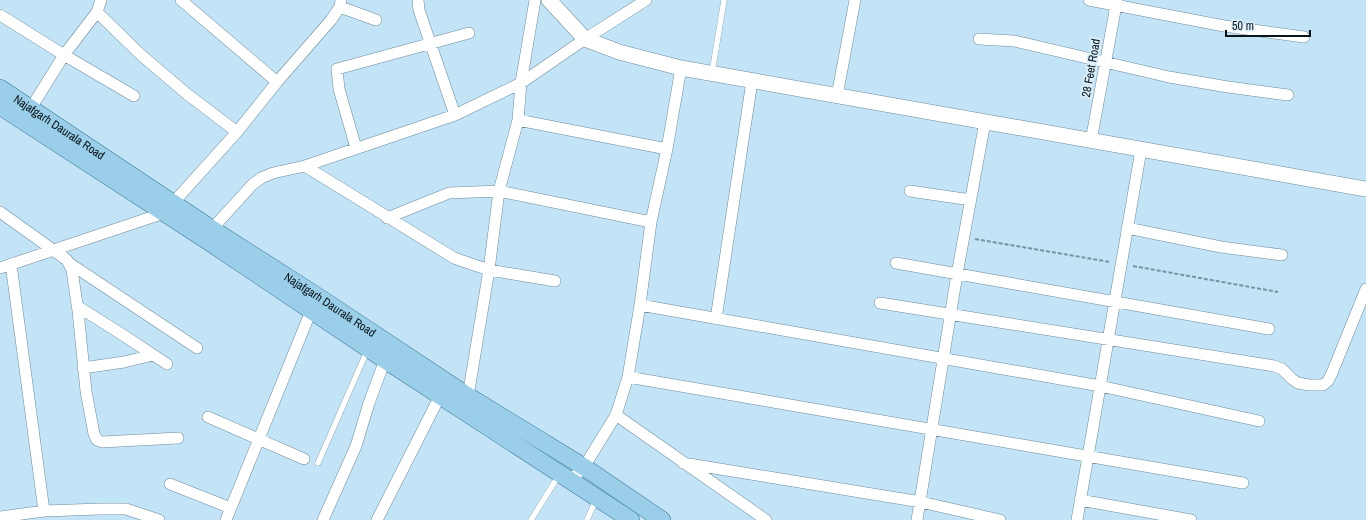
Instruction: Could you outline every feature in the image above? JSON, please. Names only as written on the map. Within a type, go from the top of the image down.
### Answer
[{"type":"main road","name":"Najafgarh Daurala Road","points":[[0,88],[31,108],[169,208],[212,229],[314,303],[368,349],[631,520]]},
{"type":"main road","name":"Najafgarh Daurala Road","points":[[0,106],[169,208],[314,303],[584,467],[662,520]]},
{"type":"street","points":[[31,108],[64,55],[97,12],[101,0]]},
{"type":"street","points":[[181,0],[277,82]]},
{"type":"street","points":[[418,0],[419,10],[455,115]]},
{"type":"street","points":[[468,396],[489,270],[499,191],[518,120],[521,83],[536,0]]},
{"type":"street","points":[[548,0],[585,39],[619,52],[681,68],[1366,190]]},
{"type":"street","points":[[212,229],[253,184],[261,178],[273,173],[304,166],[455,115],[521,83],[585,39],[646,0]]},
{"type":"street","points":[[837,96],[855,0]]},
{"type":"street","points":[[1089,0],[1116,3],[1224,26],[1304,37]]},
{"type":"street","points":[[0,268],[54,251],[169,208],[237,132],[277,82],[331,20],[340,3],[376,20]]},
{"type":"street","name":"28 Feet Road","points":[[1091,141],[1116,3]]},
{"type":"street","points":[[97,12],[140,54],[237,132]]},
{"type":"street","points":[[0,15],[134,96]]},
{"type":"street","points":[[356,148],[339,89],[337,69],[469,33]]},
{"type":"street","points":[[979,39],[1014,41],[1169,77],[1288,95]]},
{"type":"street","points":[[565,477],[584,467],[616,415],[628,377],[640,305],[651,222],[667,150],[681,68]]},
{"type":"street","points":[[716,318],[752,81]]},
{"type":"street","points":[[518,120],[667,150]]},
{"type":"street","points":[[917,520],[943,358],[952,314],[957,274],[985,122]]},
{"type":"street","points":[[1077,520],[1141,150]]},
{"type":"street","points":[[304,166],[454,258],[489,270],[555,281]]},
{"type":"street","points":[[387,218],[449,193],[499,191],[651,222]]},
{"type":"street","points":[[910,191],[971,200]]},
{"type":"street","points":[[0,212],[69,263],[197,348]]},
{"type":"street","points":[[1127,228],[1221,246],[1282,255]]},
{"type":"street","points":[[69,263],[74,278],[86,391],[94,434],[97,440],[102,442],[178,438]]},
{"type":"street","points":[[896,263],[1269,329]]},
{"type":"street","points":[[11,264],[44,511]]},
{"type":"street","points":[[880,303],[1108,338],[1274,366],[1287,372],[1292,379],[1298,383],[1316,386],[1323,385],[1328,381],[1366,289]]},
{"type":"street","points":[[226,520],[314,303]]},
{"type":"street","points":[[640,305],[1100,386],[1259,421]]},
{"type":"street","points":[[77,306],[167,364]]},
{"type":"street","points":[[83,368],[124,362],[154,355]]},
{"type":"street","points":[[323,520],[362,432],[369,403],[385,360]]},
{"type":"street","points":[[628,377],[1243,483]]},
{"type":"street","points":[[377,520],[440,396]]},
{"type":"street","points":[[616,415],[766,520]]},
{"type":"street","points":[[208,418],[304,459]]},
{"type":"street","points":[[683,462],[921,502],[1000,520]]},
{"type":"street","points":[[170,484],[231,508]]},
{"type":"street","points":[[1080,500],[1191,520]]},
{"type":"street","points":[[0,517],[44,511],[100,509],[126,510],[159,520]]},
{"type":"lane","points":[[712,74],[724,0]]},
{"type":"lane","points":[[318,463],[368,349]]},
{"type":"lane","points":[[531,520],[565,477]]},
{"type":"lane","points":[[587,520],[597,498]]}]
